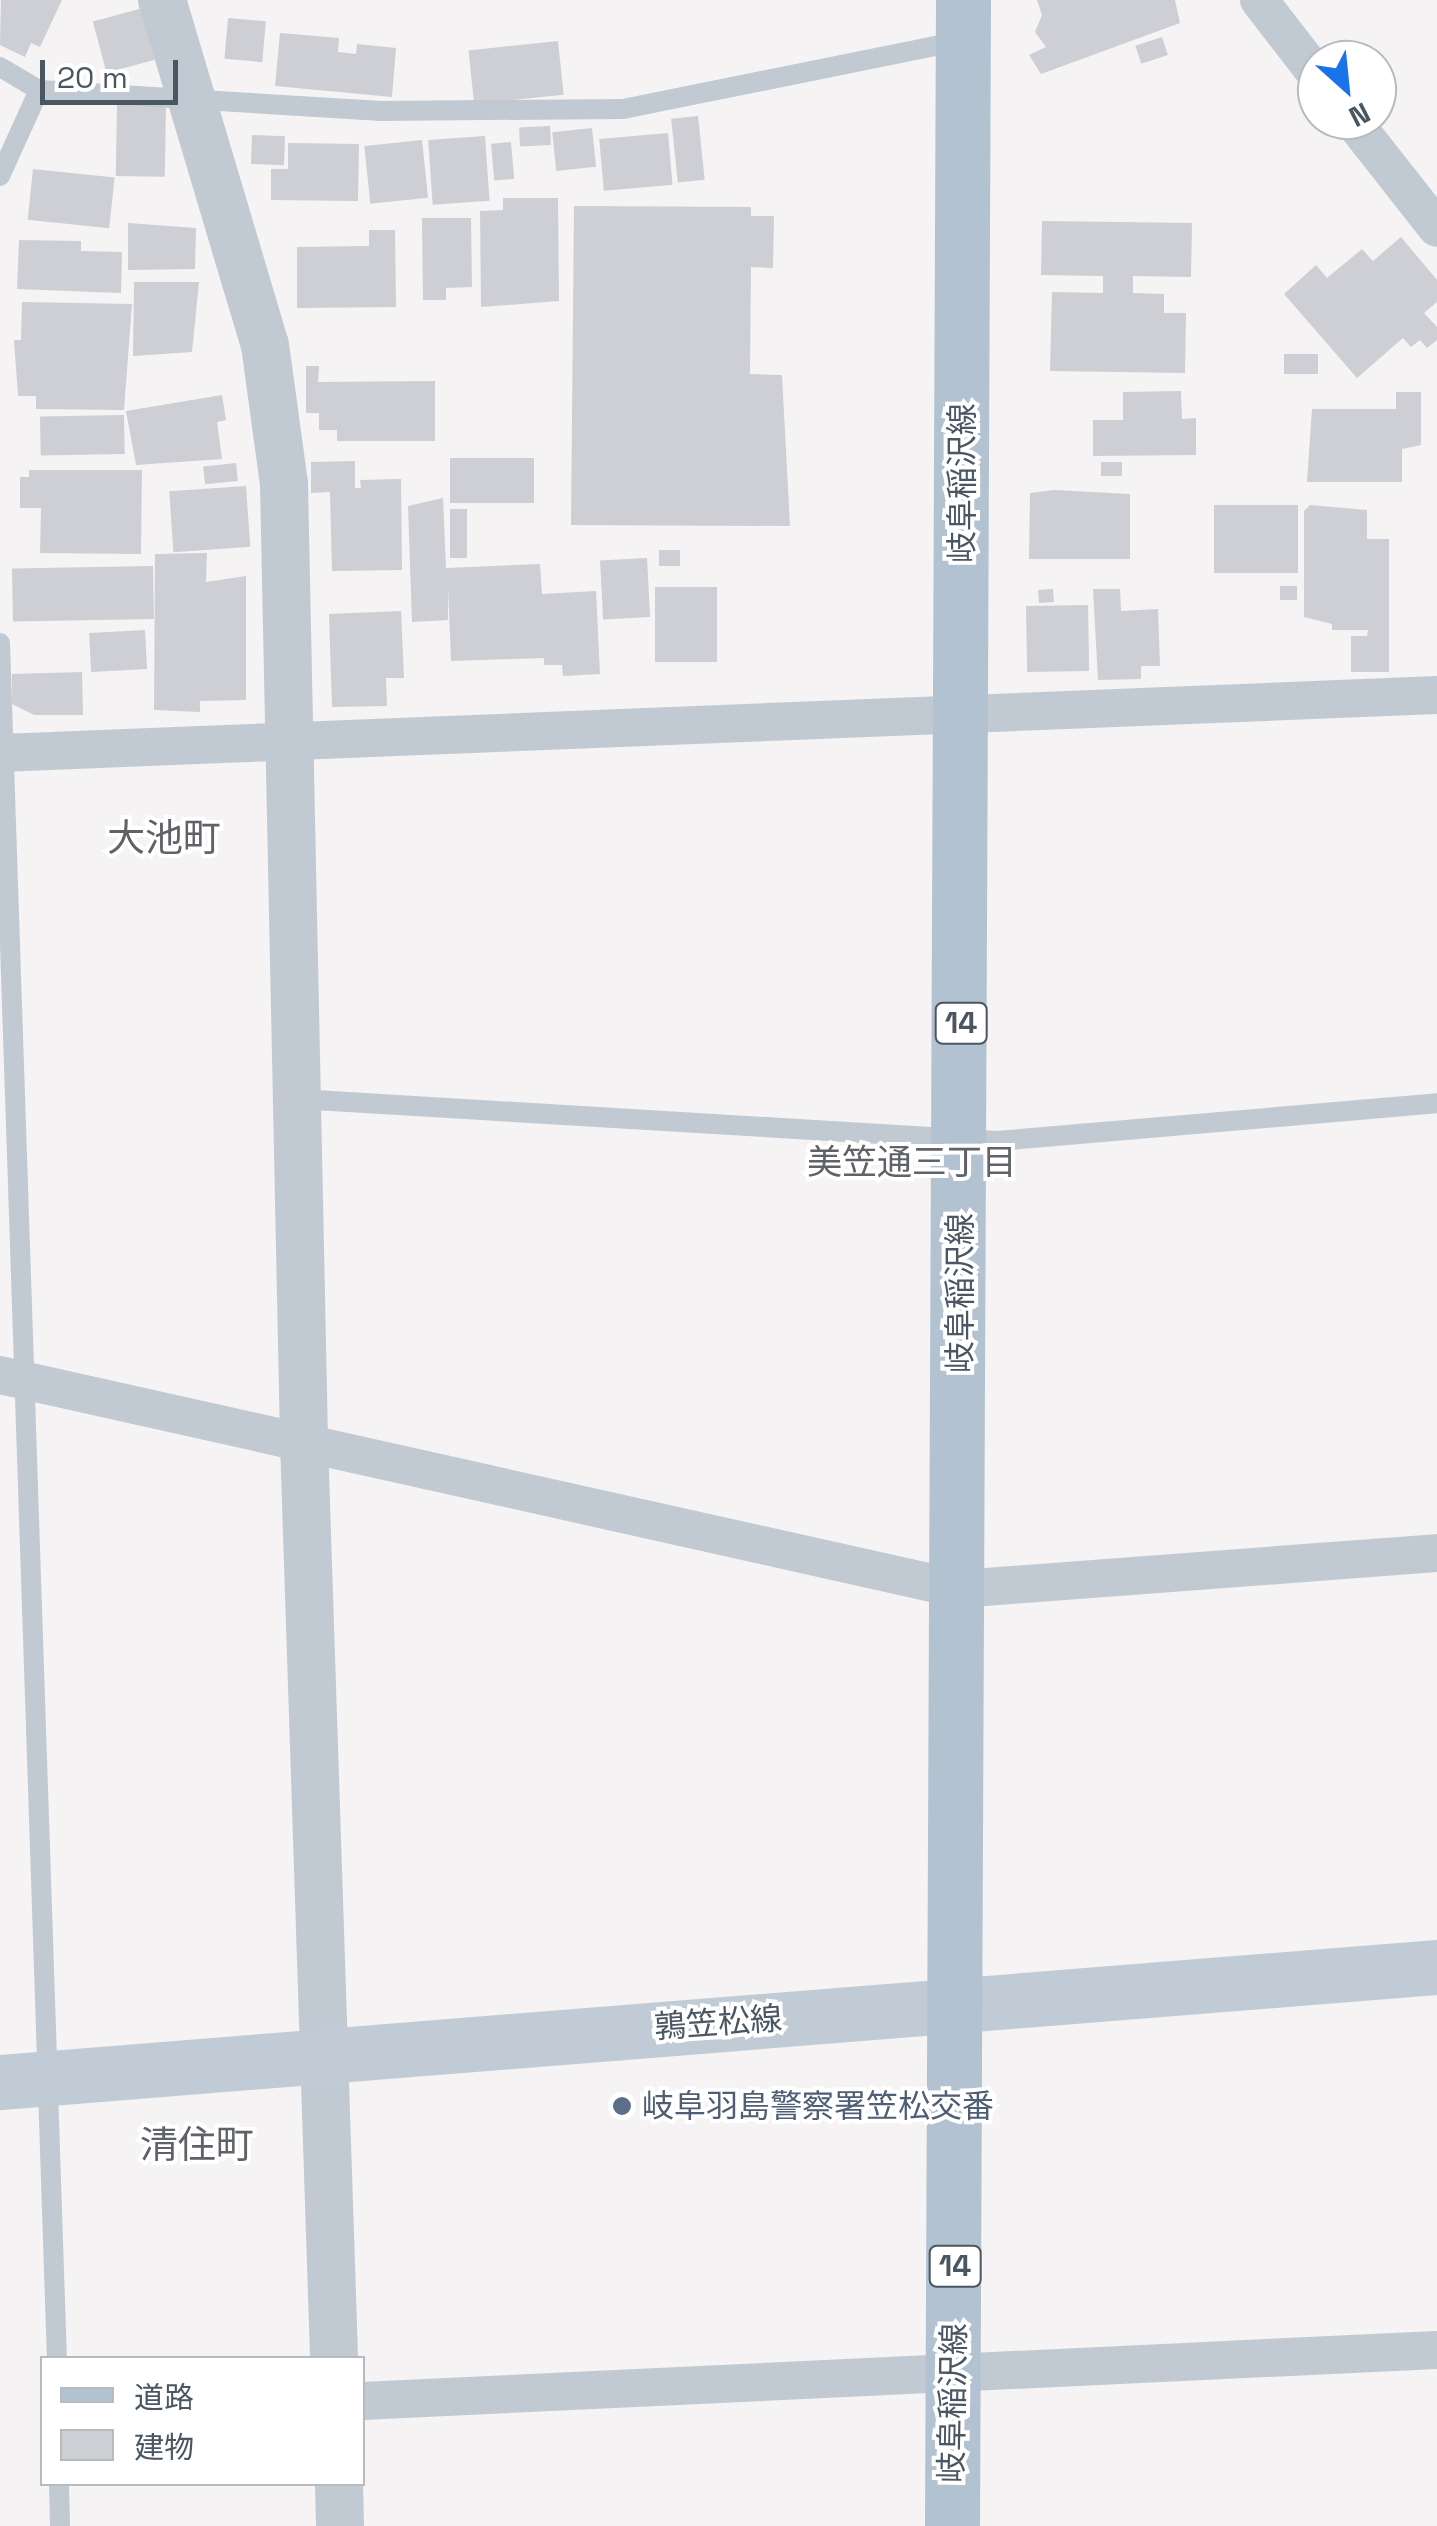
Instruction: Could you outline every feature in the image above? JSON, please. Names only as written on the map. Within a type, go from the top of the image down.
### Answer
[{"type":"main road","name":"岐阜稲沢線","points":[[952,2526],[963,20]]},
{"type":"main road","name":"鶉笠松線","points":[[25,2080],[321,2052],[1437,1967]]},
{"type":"street","points":[[162,0],[264,345],[284,484],[304,1442],[334,2356]]},
{"type":"street","points":[[1259,0],[1297,48]]},
{"type":"street","points":[[1368,140],[1437,228]]},
{"type":"street","points":[[2,753],[1437,695]]},
{"type":"street","points":[[13,1379],[958,1588],[1437,1553]]},
{"type":"street","points":[[365,2401],[1437,2350]]},
{"type":"street","points":[[339,2486],[340,2526]]},
{"type":"lane","points":[[0,67],[39,90],[382,110],[623,109],[963,20]]},
{"type":"lane","points":[[0,176],[39,90]]},
{"type":"lane","points":[[0,643],[25,2080],[57,2356]]},
{"type":"lane","points":[[298,1100],[960,1140],[1437,1103]]},
{"type":"lane","points":[[59,2486],[60,2526]]},
{"type":"building","points":[[1,0],[62,0],[40,47],[31,43],[25,57],[0,45]]},
{"type":"building","points":[[1037,0],[1175,0],[1180,23],[1041,74],[1029,55],[1046,47],[1035,32],[1042,15]]},
{"type":"building","points":[[143,8],[157,59],[106,73],[93,21]]},
{"type":"building","points":[[228,18],[266,21],[262,62],[224,59]]},
{"type":"building","points":[[280,33],[339,38],[338,52],[356,54],[357,44],[396,48],[392,97],[275,86]]},
{"type":"building","points":[[1162,37],[1168,55],[1141,64],[1135,46]]},
{"type":"building","points":[[558,41],[564,95],[474,104],[468,50]]},
{"type":"building","points":[[117,105],[166,106],[165,177],[116,176]]},
{"type":"building","points":[[698,116],[705,180],[678,182],[671,119]]},
{"type":"building","points":[[550,126],[551,145],[520,147],[519,128]]},
{"type":"building","points":[[592,128],[596,167],[556,171],[552,132]]},
{"type":"building","points":[[668,133],[673,185],[604,191],[599,139]]},
{"type":"building","points":[[252,135],[285,136],[284,165],[251,164]]},
{"type":"building","points":[[485,136],[490,201],[433,205],[428,140]]},
{"type":"building","points":[[422,140],[428,198],[370,204],[364,146]]},
{"type":"building","points":[[511,142],[514,179],[494,181],[491,144]]},
{"type":"building","points":[[288,143],[359,144],[358,201],[271,200],[271,169],[288,169]]},
{"type":"building","points":[[33,169],[115,178],[109,228],[28,220]]},
{"type":"building","points":[[503,198],[558,198],[559,301],[481,307],[480,211],[503,210]]},
{"type":"building","points":[[574,206],[751,207],[751,216],[774,216],[773,268],[751,267],[750,374],[782,375],[790,526],[571,525]]},
{"type":"building","points":[[422,218],[471,218],[472,287],[446,288],[446,300],[423,300]]},
{"type":"building","points":[[1042,221],[1192,223],[1191,277],[1133,276],[1133,293],[1164,294],[1164,313],[1186,313],[1185,373],[1050,371],[1052,292],[1103,293],[1103,276],[1041,275]]},
{"type":"building","points":[[128,223],[196,228],[195,269],[128,270]]},
{"type":"building","points":[[369,230],[395,230],[396,307],[297,308],[297,247],[369,246]]},
{"type":"building","points":[[1401,237],[1437,280],[1437,302],[1424,313],[1437,327],[1437,340],[1427,348],[1420,340],[1411,347],[1403,338],[1357,378],[1284,294],[1316,265],[1327,278],[1362,249],[1373,261]]},
{"type":"building","points":[[19,240],[81,241],[81,251],[122,252],[121,293],[17,289]]},
{"type":"building","points":[[134,282],[199,282],[192,352],[133,356]]},
{"type":"building","points":[[22,302],[132,304],[124,410],[36,409],[36,396],[18,396],[14,340],[21,340]]},
{"type":"building","points":[[1284,354],[1318,354],[1318,374],[1284,374]]},
{"type":"building","points":[[306,366],[319,366],[318,382],[435,381],[435,441],[337,441],[337,430],[319,430],[319,413],[306,413]]},
{"type":"building","points":[[1181,391],[1182,419],[1196,418],[1196,455],[1093,456],[1093,420],[1123,420],[1123,392]]},
{"type":"building","points":[[1396,392],[1421,392],[1421,445],[1402,449],[1402,482],[1307,482],[1312,409],[1396,409]]},
{"type":"building","points":[[222,395],[226,420],[217,422],[222,459],[136,465],[126,411]]},
{"type":"building","points":[[124,415],[125,454],[41,455],[40,416]]},
{"type":"building","points":[[450,458],[534,458],[534,503],[450,503]]},
{"type":"building","points":[[355,461],[355,488],[361,488],[360,480],[401,479],[402,570],[332,571],[330,492],[311,493],[311,462]]},
{"type":"building","points":[[1101,462],[1122,462],[1122,476],[1101,476]]},
{"type":"building","points":[[236,463],[238,481],[205,484],[203,466]]},
{"type":"building","points":[[29,470],[142,470],[141,554],[40,553],[41,508],[20,508],[20,477],[29,477]]},
{"type":"building","points":[[246,486],[250,547],[173,552],[169,491]]},
{"type":"building","points":[[1054,490],[1130,494],[1130,559],[1029,559],[1030,493]]},
{"type":"building","points":[[443,498],[446,568],[540,564],[542,594],[596,591],[600,674],[563,676],[562,665],[544,665],[544,658],[451,661],[448,586],[448,620],[412,622],[408,506]]},
{"type":"building","points":[[1214,505],[1298,505],[1298,573],[1214,573]]},
{"type":"building","points":[[1310,505],[1367,510],[1367,539],[1389,539],[1389,672],[1351,672],[1351,636],[1367,636],[1368,630],[1332,630],[1332,624],[1304,617],[1304,511]]},
{"type":"building","points":[[450,509],[467,509],[467,558],[450,558]]},
{"type":"building","points":[[659,550],[680,550],[680,566],[659,566]]},
{"type":"building","points":[[207,553],[206,582],[246,576],[246,700],[200,701],[200,712],[154,710],[155,554]]},
{"type":"building","points":[[647,558],[650,617],[603,619],[600,560]]},
{"type":"building","points":[[153,566],[154,619],[13,621],[12,568]]},
{"type":"building","points":[[1280,586],[1297,586],[1297,600],[1280,600]]},
{"type":"building","points":[[655,587],[717,587],[717,662],[655,662]]},
{"type":"building","points":[[1053,589],[1054,602],[1039,603],[1038,590]]},
{"type":"building","points":[[1093,589],[1120,589],[1121,611],[1158,609],[1160,666],[1141,666],[1141,679],[1098,680]]},
{"type":"building","points":[[1088,605],[1089,671],[1027,672],[1026,606]]},
{"type":"building","points":[[401,611],[404,678],[386,678],[387,706],[332,707],[329,614]]},
{"type":"building","points":[[145,630],[147,669],[91,672],[89,633]]},
{"type":"building","points":[[82,672],[83,715],[34,715],[12,704],[12,674]]},
{"type":"place","name":"岐阜羽島警察署笠松交番","points":[[622,2106]]},
{"type":"district","name":"大池町","points":[[164,839]]},
{"type":"district","name":"美笠通三丁目","points":[[912,1162]]},
{"type":"district","name":"清住町","points":[[197,2146]]}]
